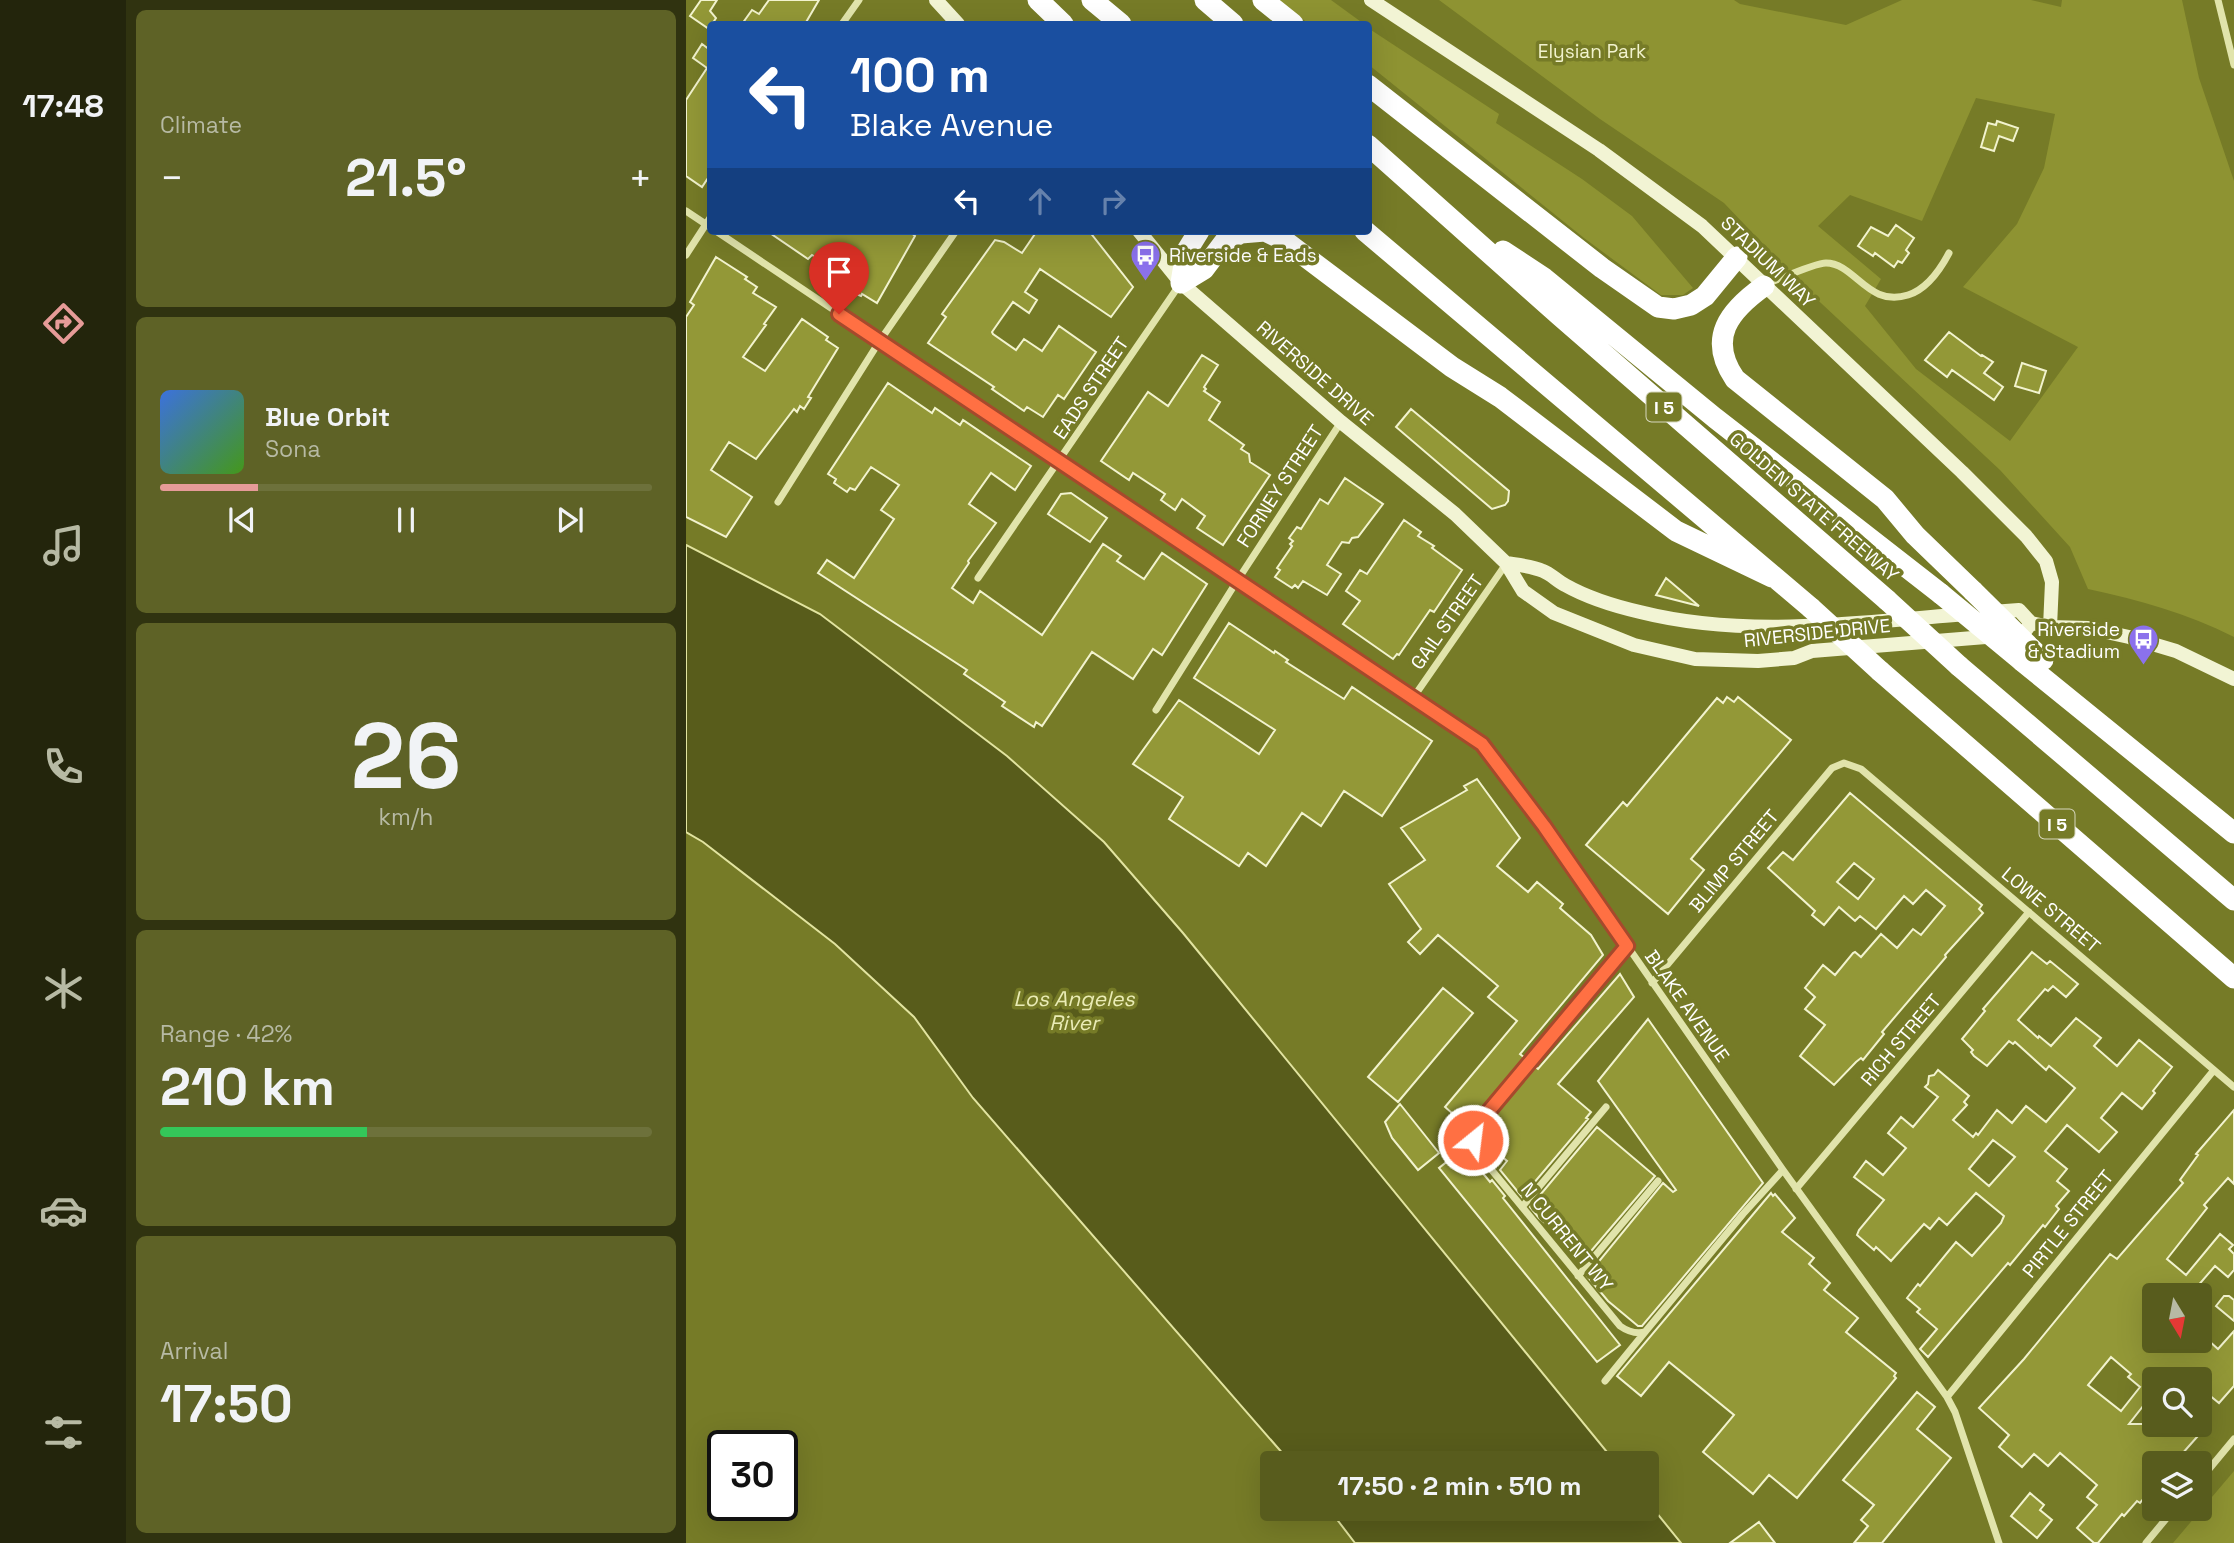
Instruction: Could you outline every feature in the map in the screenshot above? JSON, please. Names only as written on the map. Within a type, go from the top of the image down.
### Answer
[{"type":"highway","points":[[1038,0],[1060,21]]},
{"type":"highway","points":[[1092,0],[1117,21]]},
{"type":"highway","points":[[1205,0],[1230,21]]},
{"type":"highway","points":[[1263,0],[1289,21]]},
{"type":"highway","points":[[1372,88],[1602,268],[1658,307],[1674,309],[1691,305],[1705,296],[1737,257]]},
{"type":"highway","name":"GOLDEN STATE FREEWAY","points":[[1372,149],[1959,666],[2234,900]]},
{"type":"highway","points":[[1443,211],[1544,278],[1715,418],[1941,594],[2234,833]]},
{"type":"highway","points":[[1181,284],[1186,252],[1197,235]]},
{"type":"highway","points":[[1181,284],[1204,269],[1225,241],[1237,235]]},
{"type":"highway","points":[[1274,235],[1452,367],[1500,397],[1676,531],[1772,577]]},
{"type":"highway","name":"I 5","points":[[1370,235],[1811,608],[2234,978]]},
{"type":"highway","points":[[1764,286],[1740,305],[1727,324],[1722,339],[1724,363],[1735,379],[1885,499],[1915,535],[2043,660],[2234,822]]},
{"type":"main road","points":[[936,0],[955,21]]},
{"type":"main road","name":"STADIUM WAY","points":[[1371,0],[1631,172],[1702,226],[1737,257],[1764,286],[2001,508],[2033,544],[2046,561],[2052,582],[2050,627]]},
{"type":"main road","name":"RIVERSIDE DRIVE","points":[[1142,235],[1181,284],[1341,422],[1455,514],[1506,563],[1523,591],[1554,613],[1634,645],[1695,659],[1770,660],[1794,658],[1812,651],[2023,635],[2031,623]]},
{"type":"main road","name":"RIVERSIDE DRIVE","points":[[1506,563],[1541,570],[1566,586],[1596,599],[1641,613],[1754,627],[1793,627],[2019,610],[2031,623],[2050,627],[2088,628],[2176,651],[2234,679]]},
{"type":"street","points":[[844,21],[859,0]]},
{"type":"street","points":[[2218,0],[2234,65]]},
{"type":"street","points":[[686,211],[707,222]]},
{"type":"street","points":[[686,254],[707,226]]},
{"type":"street","name":"BLAKE AVENUE","points":[[722,235],[1482,744],[1544,826],[1796,1189],[1947,1397],[1955,1412],[1999,1543]]},
{"type":"street","points":[[778,502],[880,342],[953,235]]},
{"type":"street","points":[[1764,286],[1814,265],[1828,262],[1886,298],[1900,298],[1926,285],[1949,253]]},
{"type":"street","name":"EADS STREET","points":[[978,578],[1181,284]]},
{"type":"street","name":"FORNEY STREET","points":[[1156,710],[1341,422]]},
{"type":"street","name":"GAIL STREET","points":[[1413,698],[1506,563]]},
{"type":"street","name":"LOWE STREET","points":[[1844,764],[1860,769],[2234,1087]]},
{"type":"street","name":"BLIMP STREET","points":[[1652,983],[1832,768],[1844,764]]},
{"type":"street","name":"RICH STREET","points":[[1796,1189],[2029,912]]},
{"type":"street","name":"N CURRENT WY","points":[[1627,946],[1474,1131],[1473,1140],[1476,1151],[1620,1326],[1626,1330],[1645,1332]]},
{"type":"street","name":"PIRTLE STREET","points":[[1947,1397],[2214,1070]]},
{"type":"street","points":[[1522,1207],[1606,1107]]},
{"type":"street","points":[[1605,1381],[1743,1214],[1783,1170]]},
{"type":"street","points":[[1578,1276],[1658,1181]]},
{"type":"street","points":[[2212,1466],[2234,1439]]},
{"type":"street","points":[[2146,1543],[2164,1521]]},
{"type":"green space","points":[[1278,0],[1331,0],[1360,21],[1305,21]]},
{"type":"green space","name":"Elysian Park","points":[[1439,0],[1734,0],[1740,4],[1846,25],[1902,0],[2031,0],[2061,7],[2062,0],[2182,0],[2199,78],[2234,181],[2234,637],[2162,608],[2088,589],[2070,547],[2000,470],[1807,290],[1724,203],[1600,119]],"holes":[[[1976,98],[2055,114],[2044,168],[2017,224],[1963,287],[2078,347],[2010,441],[1916,369],[1865,306],[1881,279],[1818,226],[1850,195],[1922,221]]]},
{"type":"green space","points":[[1372,31],[1499,114],[1496,123],[1582,179],[1632,216],[1693,288],[1683,295],[1661,295],[1584,238],[1372,67]]},
{"type":"green space","points":[[2234,1471],[2234,1543],[2173,1543],[2192,1521],[2212,1521],[2212,1497]]},
{"type":"water","name":"Los Angeles River","points":[[686,545],[820,614],[1007,756],[1104,842],[1183,933],[1606,1451],[1281,1451],[973,1098],[914,1017],[835,944],[703,842],[686,832]]},
{"type":"water","points":[[1659,1516],[1681,1543],[1355,1543],[1338,1521],[1659,1521]]},
{"type":"building","points":[[701,0],[717,0],[710,11],[716,18],[714,21],[707,21],[707,28],[690,16]]},
{"type":"building","points":[[769,0],[819,0],[807,21],[744,21],[752,10],[759,14]]},
{"type":"building","points":[[702,44],[707,48],[707,68],[693,58]]},
{"type":"building","points":[[707,68],[707,180],[702,187],[686,176],[686,100]]},
{"type":"building","points":[[1997,121],[2018,128],[2013,141],[1999,136],[1994,151],[1981,147],[1988,123],[1996,125]]},
{"type":"building","points":[[1896,225],[1914,238],[1902,263],[1898,261],[1894,267],[1875,253],[1873,256],[1858,246],[1871,227],[1888,236]]},
{"type":"building","points":[[773,235],[915,236],[877,303],[838,283],[844,275],[812,255],[808,259]]},
{"type":"building","points":[[1034,235],[1092,235],[1133,287],[1111,317],[1040,269],[1025,292],[1037,300],[1029,313],[1013,302],[992,332],[1016,350],[1024,339],[1042,351],[1059,326],[1096,352],[1064,399],[1058,395],[1043,417],[1027,407],[1024,411],[992,389],[994,387],[928,343],[946,317],[942,314],[995,240],[1004,242],[1022,253]]},
{"type":"building","points":[[716,257],[747,277],[745,279],[757,287],[753,293],[776,307],[743,357],[765,371],[802,319],[828,337],[826,340],[838,348],[808,397],[811,398],[804,409],[800,406],[797,412],[794,409],[756,459],[729,442],[711,470],[752,497],[726,537],[686,517],[686,317],[694,305],[690,302]]},
{"type":"building","points":[[1949,332],[1993,362],[1984,373],[2003,387],[1994,400],[1952,370],[1947,377],[1925,360]]},
{"type":"building","points":[[1202,355],[1218,365],[1204,387],[1204,391],[1220,402],[1209,420],[1244,445],[1241,449],[1249,454],[1250,462],[1270,475],[1223,545],[1197,528],[1205,516],[1182,499],[1175,510],[1161,500],[1165,494],[1133,473],[1129,480],[1101,461],[1148,392],[1168,406]]},
{"type":"building","points":[[2022,363],[2046,371],[2039,393],[2015,386]]},
{"type":"building","points":[[888,383],[932,413],[935,408],[960,425],[963,420],[1031,466],[1015,490],[991,473],[969,504],[996,523],[952,588],[973,603],[980,591],[1042,635],[1103,544],[1121,556],[1117,561],[1144,579],[1162,553],[1207,584],[1162,655],[1153,649],[1133,679],[1092,652],[1042,726],[1036,722],[1034,727],[1002,706],[1005,702],[964,674],[967,670],[818,573],[827,560],[854,578],[894,519],[881,510],[899,485],[871,467],[855,490],[850,488],[847,492],[834,483],[836,479],[828,474]]},
{"type":"building","points":[[1411,409],[1509,491],[1505,505],[1492,509],[1396,427]]},
{"type":"building","points":[[1345,478],[1383,504],[1358,537],[1352,538],[1349,543],[1342,542],[1327,565],[1341,574],[1327,595],[1303,581],[1298,588],[1295,585],[1292,588],[1275,577],[1280,570],[1277,568],[1292,546],[1290,544],[1293,541],[1289,538],[1297,527],[1301,529],[1320,499],[1328,504]]},
{"type":"building","points":[[1071,493],[1107,518],[1090,542],[1048,514],[1061,494]]},
{"type":"building","points":[[1404,520],[1421,532],[1418,536],[1462,570],[1434,612],[1430,610],[1399,655],[1393,659],[1343,624],[1360,601],[1346,591],[1360,570],[1367,574]]},
{"type":"building","points":[[1666,578],[1699,606],[1656,595]]},
{"type":"building","points":[[1229,623],[1344,699],[1352,687],[1432,741],[1382,816],[1344,791],[1321,826],[1302,813],[1266,866],[1248,853],[1239,866],[1169,819],[1183,797],[1133,764],[1179,700],[1259,754],[1275,730],[1194,678]]},
{"type":"building","points":[[1727,697],[1734,702],[1738,697],[1791,740],[1691,859],[1704,870],[1668,914],[1586,845],[1623,802],[1627,806],[1717,698],[1723,703]]},
{"type":"building","points":[[1477,779],[1520,838],[1497,866],[1528,892],[1537,882],[1563,904],[1560,908],[1591,935],[1603,955],[1520,1054],[1525,1058],[1473,1120],[1470,1129],[1445,1107],[1517,1021],[1488,997],[1498,986],[1438,935],[1420,954],[1408,942],[1421,929],[1389,884],[1425,860],[1401,828],[1467,790],[1464,786]]},
{"type":"building","points":[[1850,793],[1982,905],[1979,909],[1983,913],[1882,1032],[1884,1034],[1863,1060],[1861,1058],[1856,1062],[1834,1085],[1800,1056],[1825,1025],[1805,1009],[1815,997],[1805,988],[1823,965],[1835,975],[1853,953],[1861,957],[1881,934],[1897,948],[1913,929],[1921,935],[1945,906],[1926,890],[1913,904],[1904,896],[1876,929],[1860,916],[1855,921],[1839,907],[1824,925],[1812,915],[1815,911],[1768,868],[1783,852],[1793,860]],"holes":[[[1854,863],[1874,879],[1858,899],[1837,882]]]},
{"type":"building","points":[[2032,952],[2047,964],[2050,961],[2078,984],[2066,997],[2053,986],[2048,991],[2045,989],[2018,1020],[2038,1038],[2039,1036],[2051,1046],[2076,1018],[2101,1038],[2094,1046],[2117,1066],[2139,1040],[2172,1067],[2142,1109],[2122,1093],[2101,1118],[2117,1132],[2099,1152],[2067,1125],[2045,1151],[2067,1169],[2057,1181],[2069,1191],[2056,1206],[2059,1209],[2010,1265],[2008,1263],[1928,1357],[1920,1349],[1937,1329],[1917,1312],[1920,1309],[1907,1298],[1956,1242],[1972,1256],[2004,1216],[1976,1193],[1947,1225],[1939,1218],[1930,1229],[1924,1224],[1891,1261],[1857,1235],[1884,1200],[1854,1177],[1866,1161],[1883,1175],[1906,1148],[1888,1133],[1901,1117],[1913,1127],[1938,1097],[1925,1087],[1929,1076],[1938,1070],[1969,1096],[1964,1102],[1967,1105],[1953,1120],[1973,1137],[1976,1133],[1978,1135],[1997,1110],[2012,1123],[2026,1106],[2046,1122],[2075,1088],[2049,1066],[2046,1070],[2015,1042],[2013,1044],[2009,1041],[1987,1066],[1974,1056],[1971,1052],[1973,1050],[1962,1039],[1985,1011],[1983,1009]],"holes":[[[1993,1140],[2015,1157],[1989,1186],[1969,1169]]]},
{"type":"building","points":[[1620,974],[1634,997],[1558,1084],[1591,1112],[1586,1118],[1588,1119],[1522,1197],[1500,1170],[1507,1161],[1480,1138],[1483,1127],[1534,1066],[1538,1069]]},
{"type":"building","points":[[1443,988],[1473,1013],[1398,1102],[1368,1077]]},
{"type":"building","points":[[1648,1019],[1763,1183],[1642,1326],[1638,1326],[1608,1301],[1587,1276],[1663,1183],[1673,1192],[1676,1190],[1598,1081]]},
{"type":"building","points":[[1400,1104],[1439,1153],[1418,1170],[1392,1138],[1385,1122]]},
{"type":"building","points":[[2234,1110],[2234,1184],[2228,1178],[2204,1205],[2207,1208],[2167,1259],[2186,1275],[2220,1234],[2233,1245],[2229,1249],[2234,1254],[2234,1270],[2228,1277],[2215,1266],[2200,1283],[2142,1283],[2142,1353],[2212,1353],[2212,1344],[2218,1349],[2234,1331],[2234,1386],[2219,1403],[2212,1397],[2212,1367],[2142,1367],[2142,1407],[2129,1424],[2142,1424],[2142,1437],[2197,1437],[2185,1451],[2142,1451],[2142,1501],[2140,1503],[2137,1501],[2124,1516],[2122,1514],[2098,1543],[2094,1543],[2077,1528],[2097,1505],[2087,1497],[2097,1485],[2060,1453],[2048,1466],[2034,1454],[2022,1467],[1999,1447],[2009,1435],[1979,1408],[2024,1359],[2110,1254],[2117,1259],[2183,1183],[2180,1180],[2198,1155],[2196,1154]],"holes":[[[2111,1357],[2131,1374],[2128,1377],[2140,1387],[2121,1411],[2088,1385]]]},
{"type":"building","points":[[1597,1127],[1655,1176],[1586,1257],[1539,1218],[1530,1207]]},
{"type":"building","points":[[1463,1149],[1505,1196],[1503,1198],[1620,1345],[1597,1362],[1439,1168]]},
{"type":"building","points":[[1771,1193],[1773,1196],[1775,1194],[1795,1218],[1782,1232],[1814,1258],[1809,1264],[1830,1283],[1824,1290],[1858,1318],[1846,1332],[1896,1373],[1896,1378],[1797,1498],[1769,1475],[1753,1494],[1703,1452],[1734,1415],[1669,1362],[1641,1396],[1617,1376]]},
{"type":"building","points":[[2224,1296],[2234,1300],[2234,1321],[2216,1306]]},
{"type":"building","points":[[1917,1392],[1935,1407],[1917,1429],[1951,1458],[1882,1543],[1854,1543],[1868,1526],[1861,1520],[1874,1505],[1843,1480]]},
{"type":"building","points":[[2030,1493],[2044,1505],[2040,1510],[2052,1520],[2037,1538],[2011,1516]]},
{"type":"building","points":[[1759,1522],[1775,1543],[1730,1543]]},
{"type":"place","name":"Riverside & Eads","points":[[1146,282]]},
{"type":"place","name":"Riverside & Stadium","points":[[2143,667]]},
{"type":"route","points":[[839,314],[1482,744],[1544,826],[1627,946],[1478,1124],[1473,1140]]}]
